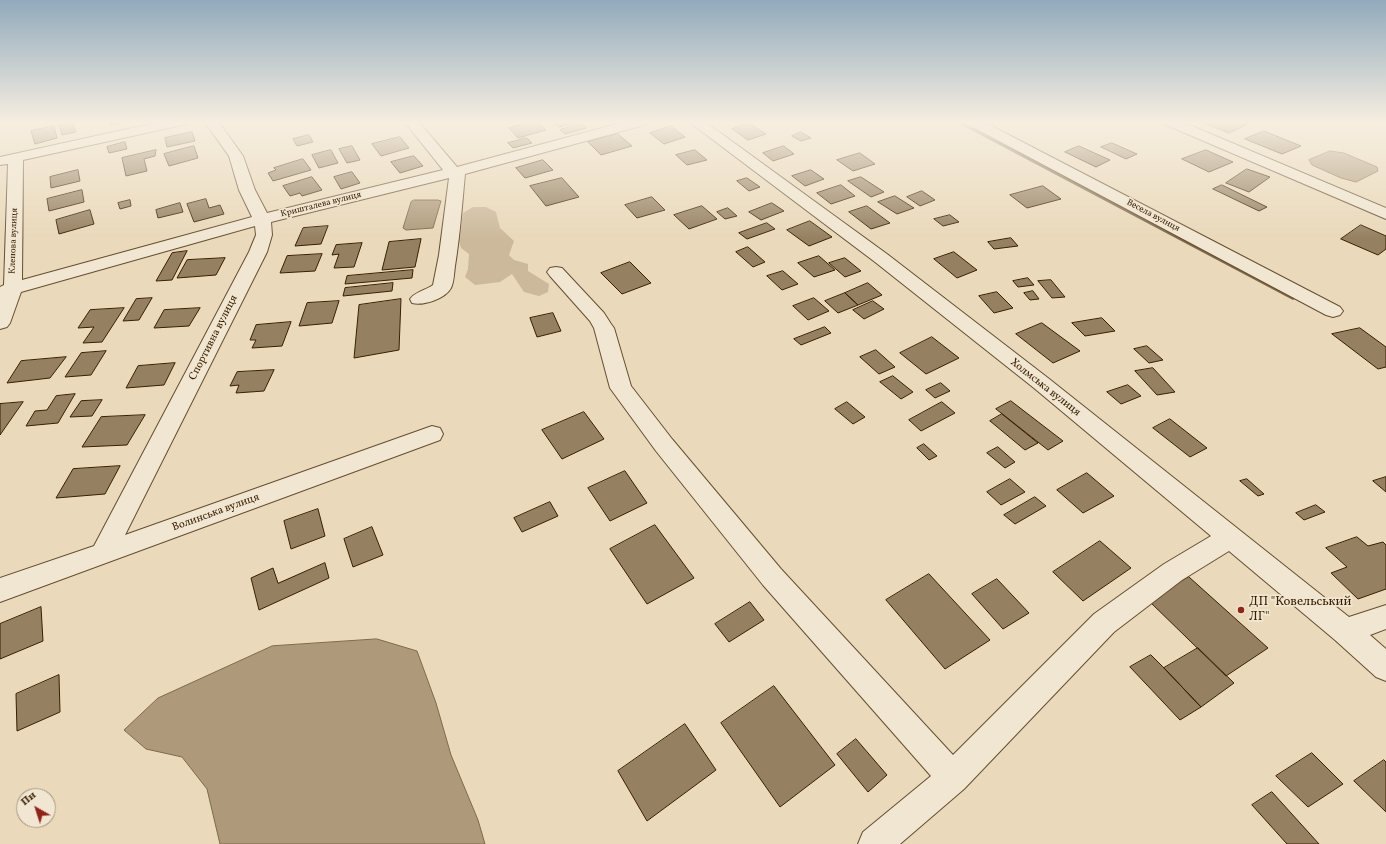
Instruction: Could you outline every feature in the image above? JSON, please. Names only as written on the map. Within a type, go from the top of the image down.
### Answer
[{"type":"street","name":"Кленова вулиця","points":[[0,323],[7,292],[8,160]]},
{"type":"street","name":"Спортивна вулиця","points":[[103,554],[258,252],[264,235],[262,219],[247,190],[237,160]]},
{"type":"street","points":[[419,299],[434,293],[442,287],[448,255],[456,172],[446,160]]},
{"type":"street","name":"Кришталева вулиця","points":[[7,292],[262,219],[499,160]]},
{"type":"street","name":"Холмська вулиця","points":[[748,160],[881,258],[1041,383],[1345,631],[1386,667]]},
{"type":"street","name":"Весела вулиця","points":[[1047,160],[1333,311]]},
{"type":"street","points":[[1261,160],[1386,214]]},
{"type":"street","points":[[556,272],[597,317],[604,328],[621,388],[664,444],[772,577],[953,778]]},
{"type":"street","name":"Волинська вулиця","points":[[0,590],[432,434]]},
{"type":"street","points":[[875,844],[953,778],[1104,623],[1173,572],[1230,537]]},
{"type":"street","points":[[1345,631],[1386,617]]},
{"type":"shaded area","points":[[1309,160],[1361,160],[1377,167],[1378,171],[1356,182],[1341,178],[1312,165]]},
{"type":"shaded area","points":[[414,200],[441,201],[433,228],[406,230],[403,228],[411,202]]},
{"type":"shaded area","points":[[473,207],[486,207],[496,212],[500,228],[514,241],[509,255],[514,260],[528,264],[528,271],[549,284],[548,292],[539,296],[524,292],[512,274],[500,282],[475,285],[465,277],[468,269],[469,254],[461,248],[459,241],[463,213]]},
{"type":"shaded area","points":[[377,639],[417,651],[436,703],[451,755],[478,820],[485,844],[220,844],[207,789],[182,757],[146,749],[124,730],[158,698],[272,646]]},
{"type":"building","points":[[123,160],[144,160],[147,171],[126,176]]},
{"type":"building","points":[[167,160],[189,160],[169,166]]},
{"type":"building","points":[[299,160],[304,160],[311,170],[273,181],[268,173],[276,170],[274,168]]},
{"type":"building","points":[[315,160],[337,160],[338,163],[319,168]]},
{"type":"building","points":[[346,160],[358,160],[347,163]]},
{"type":"building","points":[[397,160],[418,160],[423,166],[400,173],[391,162]]},
{"type":"building","points":[[543,160],[553,170],[525,178],[516,168]]},
{"type":"building","points":[[682,160],[705,160],[687,165]]},
{"type":"building","points":[[838,160],[870,160],[875,164],[853,171]]},
{"type":"building","points":[[1082,160],[1109,160],[1096,167]]},
{"type":"building","points":[[1185,160],[1229,160],[1233,162],[1209,172]]},
{"type":"building","points":[[1247,169],[1270,177],[1249,192],[1226,183]]},
{"type":"building","points":[[78,170],[80,181],[51,188],[50,177]]},
{"type":"building","points":[[811,170],[824,179],[805,186],[792,176]]},
{"type":"building","points":[[352,172],[360,183],[341,189],[334,177]]},
{"type":"building","points":[[312,177],[322,190],[302,196],[300,193],[290,196],[283,186]]},
{"type":"building","points":[[861,177],[884,192],[871,197],[848,181]]},
{"type":"building","points":[[562,178],[579,197],[546,206],[530,186]]},
{"type":"building","points":[[747,178],[760,187],[749,191],[737,181]]},
{"type":"building","points":[[841,185],[855,196],[831,204],[817,193]]},
{"type":"building","points":[[1222,185],[1267,207],[1259,211],[1213,189]]},
{"type":"building","points":[[1043,186],[1061,199],[1027,208],[1010,195]]},
{"type":"building","points":[[82,190],[84,202],[49,211],[47,199]]},
{"type":"building","points":[[922,191],[935,200],[920,206],[907,197]]},
{"type":"building","points":[[895,196],[914,208],[897,214],[878,202]]},
{"type":"building","points":[[652,197],[665,210],[637,218],[625,205]]},
{"type":"building","points":[[206,199],[209,208],[220,205],[224,214],[194,222],[187,204]]},
{"type":"building","points":[[130,200],[131,206],[120,209],[118,203]]},
{"type":"building","points":[[180,203],[183,212],[158,218],[156,210]]},
{"type":"building","points":[[772,203],[784,211],[761,220],[749,212]]},
{"type":"building","points":[[702,206],[717,219],[689,229],[674,215]]},
{"type":"building","points":[[867,206],[890,223],[871,229],[849,212]]},
{"type":"building","points":[[728,208],[737,216],[725,219],[717,212]]},
{"type":"building","points":[[90,210],[94,224],[59,234],[56,220]]},
{"type":"building","points":[[950,215],[959,222],[943,226],[934,219]]},
{"type":"building","points":[[810,221],[832,237],[809,246],[787,230]]},
{"type":"building","points":[[767,223],[775,229],[747,239],[739,233]]},
{"type":"building","points":[[1361,225],[1386,236],[1386,249],[1378,255],[1341,239]]},
{"type":"building","points":[[328,226],[321,244],[295,246],[303,228]]},
{"type":"building","points":[[1011,238],[1018,246],[994,249],[988,242]]},
{"type":"building","points":[[421,239],[415,267],[382,270],[389,242]]},
{"type":"building","points":[[362,243],[354,267],[334,268],[339,254],[332,255],[336,245]]},
{"type":"building","points":[[748,247],[765,262],[753,267],[736,252]]},
{"type":"building","points":[[187,251],[172,280],[156,281],[172,253]]},
{"type":"building","points":[[954,252],[977,270],[957,278],[934,259]]},
{"type":"building","points":[[322,254],[315,271],[280,273],[287,256]]},
{"type":"building","points":[[819,256],[835,270],[814,277],[798,263]]},
{"type":"building","points":[[225,258],[216,275],[177,278],[187,260]]},
{"type":"building","points":[[845,258],[861,271],[845,277],[829,263]]},
{"type":"building","points":[[630,262],[651,283],[622,294],[601,273]]},
{"type":"building","points":[[413,270],[412,278],[345,284],[347,276]]},
{"type":"building","points":[[783,271],[798,284],[782,290],[767,276]]},
{"type":"building","points":[[1028,278],[1034,285],[1018,287],[1013,281]]},
{"type":"building","points":[[1051,280],[1065,297],[1052,298],[1038,281]]},
{"type":"building","points":[[393,283],[392,291],[343,296],[345,288]]},
{"type":"building","points":[[868,283],[882,295],[858,305],[845,293]]},
{"type":"building","points":[[1033,291],[1039,299],[1030,300],[1024,293]]},
{"type":"building","points":[[997,292],[1013,308],[994,313],[979,296]]},
{"type":"building","points":[[845,293],[858,305],[838,313],[825,301]]},
{"type":"building","points":[[152,298],[139,320],[123,321],[136,299]]},
{"type":"building","points":[[814,298],[829,311],[808,320],[793,306]]},
{"type":"building","points":[[401,299],[399,350],[354,358],[359,305]]},
{"type":"building","points":[[339,301],[332,323],[299,326],[307,303]]},
{"type":"building","points":[[873,301],[884,309],[864,319],[853,310]]},
{"type":"building","points":[[124,308],[102,342],[83,343],[94,327],[78,328],[90,310]]},
{"type":"building","points":[[200,308],[189,326],[154,328],[164,310]]},
{"type":"building","points":[[553,313],[561,331],[537,337],[530,318]]},
{"type":"building","points":[[1102,318],[1115,331],[1085,336],[1072,323]]},
{"type":"building","points":[[291,322],[282,346],[252,348],[256,340],[250,340],[256,325]]},
{"type":"building","points":[[1042,323],[1080,351],[1053,363],[1016,334]]},
{"type":"building","points":[[825,327],[831,333],[801,345],[794,339]]},
{"type":"building","points":[[1360,328],[1386,347],[1386,367],[1378,369],[1332,334]]},
{"type":"building","points":[[932,337],[959,358],[926,374],[900,353]]},
{"type":"building","points":[[1147,346],[1163,360],[1149,363],[1134,349]]},
{"type":"building","points":[[876,350],[895,367],[879,374],[860,357]]},
{"type":"building","points":[[106,351],[91,375],[65,377],[81,353]]},
{"type":"building","points":[[66,357],[50,378],[7,383],[21,361]]},
{"type":"building","points":[[175,363],[164,385],[126,388],[138,366]]},
{"type":"building","points":[[1153,368],[1175,392],[1157,395],[1135,371]]},
{"type":"building","points":[[274,370],[264,391],[236,393],[239,385],[230,386],[237,372]]},
{"type":"building","points":[[893,376],[913,392],[901,399],[880,382]]},
{"type":"building","points":[[941,383],[950,391],[935,398],[926,390]]},
{"type":"building","points":[[1128,385],[1141,396],[1121,404],[1107,392]]},
{"type":"building","points":[[75,394],[58,423],[26,426],[35,411],[47,410],[56,396]]},
{"type":"building","points":[[102,400],[92,416],[70,417],[81,401]]},
{"type":"building","points":[[1011,401],[1063,441],[1048,450],[996,409]]},
{"type":"building","points":[[23,402],[0,435],[0,404]]},
{"type":"building","points":[[847,402],[865,417],[853,424],[835,409]]},
{"type":"building","points":[[942,402],[955,413],[921,431],[909,420]]},
{"type":"building","points":[[584,412],[604,439],[562,459],[542,430]]},
{"type":"building","points":[[1002,414],[1038,443],[1025,450],[990,421]]},
{"type":"building","points":[[145,415],[127,445],[82,447],[101,417]]},
{"type":"building","points":[[1170,419],[1207,448],[1190,457],[1153,428]]},
{"type":"building","points":[[924,444],[937,456],[929,460],[917,448]]},
{"type":"building","points":[[998,447],[1015,462],[1005,468],[987,453]]},
{"type":"building","points":[[120,466],[105,494],[56,498],[73,469]]},
{"type":"building","points":[[625,471],[647,503],[610,521],[588,488]]},
{"type":"building","points":[[1087,473],[1114,496],[1083,513],[1057,490]]},
{"type":"building","points":[[1386,477],[1386,492],[1373,481]]},
{"type":"building","points":[[1010,479],[1025,492],[1001,505],[987,492]]},
{"type":"building","points":[[1247,479],[1264,494],[1258,496],[1240,481]]},
{"type":"building","points":[[1035,497],[1046,506],[1015,524],[1004,515]]},
{"type":"building","points":[[550,502],[558,516],[522,532],[514,518]]},
{"type":"building","points":[[1316,505],[1325,512],[1304,520],[1296,513]]},
{"type":"building","points":[[318,509],[325,536],[291,549],[284,521]]},
{"type":"building","points":[[655,525],[694,578],[647,604],[610,549]]},
{"type":"building","points":[[372,527],[383,555],[353,567],[344,539]]},
{"type":"building","points":[[1357,537],[1368,546],[1383,542],[1386,545],[1386,589],[1358,599],[1331,573],[1347,567],[1326,548]]},
{"type":"building","points":[[1100,541],[1131,568],[1083,601],[1053,572]]},
{"type":"building","points":[[325,563],[329,578],[259,610],[251,578],[273,568],[278,583]]},
{"type":"building","points":[[929,574],[990,640],[945,669],[886,600]]},
{"type":"building","points":[[1189,577],[1268,648],[1226,676],[1148,600]]},
{"type":"building","points":[[997,579],[1029,613],[1003,629],[972,594]]},
{"type":"building","points":[[750,602],[764,620],[729,642],[715,624]]},
{"type":"building","points":[[41,607],[43,641],[0,659],[0,624]]},
{"type":"building","points":[[1198,648],[1234,683],[1201,707],[1164,668]]},
{"type":"building","points":[[1151,655],[1201,707],[1180,720],[1130,667]]},
{"type":"building","points":[[59,675],[60,712],[17,731],[16,694]]},
{"type":"building","points":[[774,686],[835,765],[780,807],[721,723]]},
{"type":"building","points":[[685,724],[716,770],[647,821],[618,771]]},
{"type":"building","points":[[856,739],[887,775],[868,792],[837,754]]},
{"type":"building","points":[[1312,753],[1343,784],[1308,807],[1276,776]]},
{"type":"building","points":[[1384,760],[1386,762],[1386,812],[1354,781]]},
{"type":"building","points":[[1272,792],[1319,844],[1287,844],[1252,805]]},
{"type":"waterway","points":[[1031,160],[1293,298]]},
{"type":"place","name":"ДП \"Ковельський ЛГ\"","points":[[1241,610]]}]
